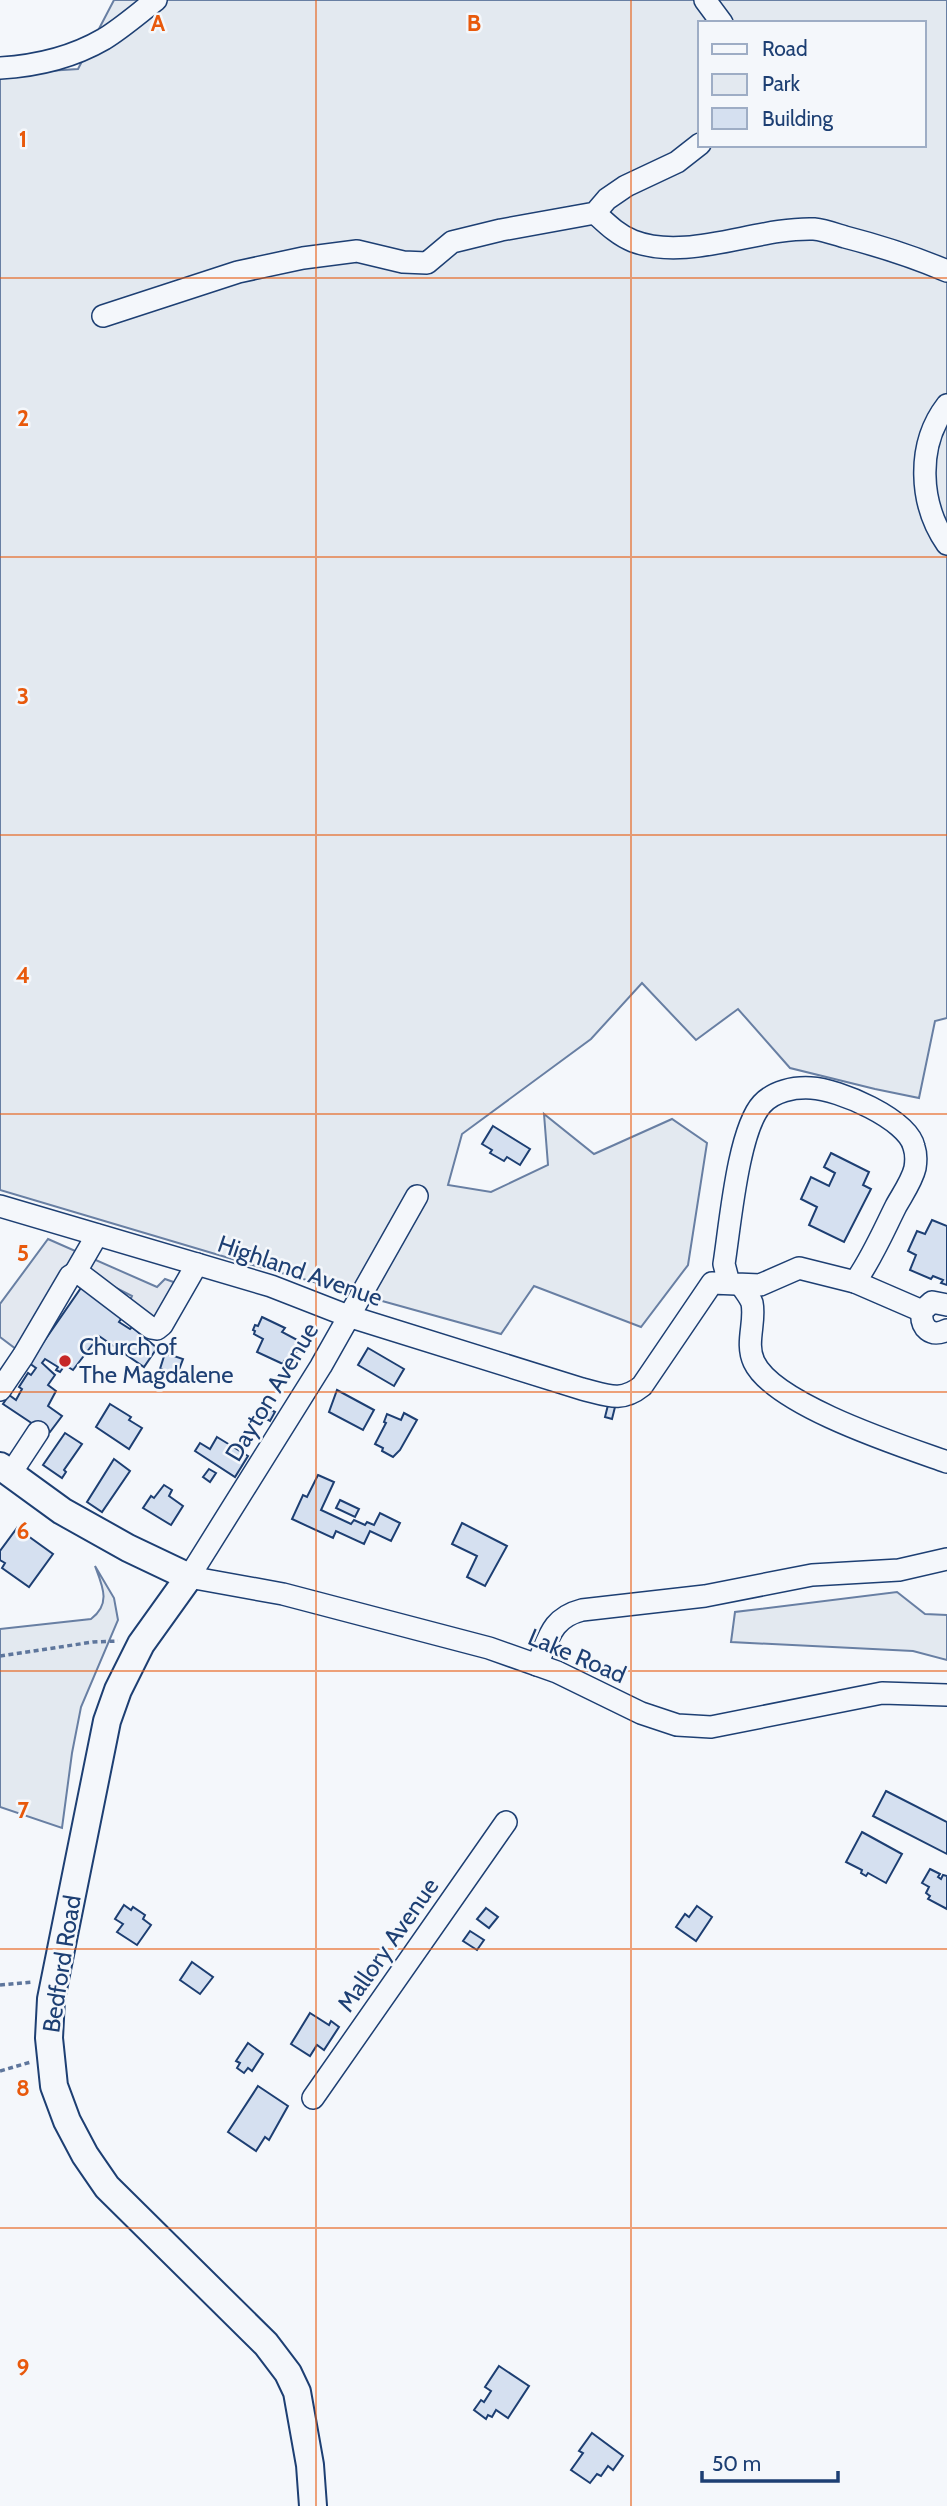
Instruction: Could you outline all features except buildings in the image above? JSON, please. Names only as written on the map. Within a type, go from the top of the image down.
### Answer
[{"type":"main road","points":[[5,1469],[62,1511],[128,1548],[189,1577]]},
{"type":"main road","name":"Bedford Road","points":[[189,1577],[141,1644],[118,1690],[107,1721],[51,1999],[50,2056],[54,2086],[67,2121],[85,2155],[107,2186],[266,2344],[288,2374],[297,2392],[310,2465],[313,2506]]},
{"type":"street","points":[[0,68],[25,67],[84,49],[105,39],[156,0]]},
{"type":"street","points":[[705,0],[721,21]]},
{"type":"street","points":[[103,316],[238,272],[303,258],[357,251],[403,262],[427,263],[452,242],[595,213],[626,186],[677,162],[698,146]]},
{"type":"street","points":[[595,213],[617,233],[635,242],[668,247],[699,245],[788,229],[817,229],[912,257],[947,271]]},
{"type":"street","points":[[947,405],[938,416],[924,478],[935,527],[947,544]]},
{"type":"street","points":[[855,1282],[871,1258],[915,1168],[914,1143],[900,1125],[832,1092],[812,1088],[780,1092],[761,1105],[751,1121],[743,1143],[724,1264],[735,1284],[751,1303],[754,1362],[765,1377],[795,1398],[849,1426],[947,1462]]},
{"type":"street","name":"Dayton Avenue","points":[[189,1577],[321,1366],[416,1196]]},
{"type":"street","name":"Highland Avenue","points":[[0,1206],[271,1286],[348,1316],[582,1389],[619,1397],[631,1395],[642,1386],[712,1283],[735,1284]]},
{"type":"street","points":[[0,1390],[97,1235]]},
{"type":"street","points":[[75,1273],[157,1329],[162,1325],[197,1264]]},
{"type":"street","points":[[735,1284],[760,1284],[799,1268],[855,1282],[922,1311]]},
{"type":"street","points":[[947,1305],[932,1302],[922,1311],[922,1324],[929,1331],[939,1334],[947,1330]]},
{"type":"street","points":[[5,1469],[38,1432]]},
{"type":"street","points":[[537,1665],[555,1623],[567,1614],[582,1610],[705,1596],[812,1575],[899,1570],[947,1559]]},
{"type":"street","name":"Lake Road","points":[[189,1577],[283,1594],[489,1648],[557,1672],[640,1713],[677,1725],[712,1727],[882,1693],[947,1695]]},
{"type":"street","name":"Mallory Avenue","points":[[313,2098],[506,1822]]},
{"type":"path","points":[[0,1656],[93,1642],[141,1644]]},
{"type":"path","points":[[0,1985],[36,1982],[54,1984]]},
{"type":"path","points":[[0,2071],[50,2056]]},
{"type":"green space","points":[[114,0],[947,0],[947,1018],[935,1021],[919,1098],[790,1068],[738,1009],[696,1040],[642,983],[591,1039],[462,1134],[448,1185],[491,1192],[548,1165],[544,1114],[594,1154],[672,1119],[707,1143],[688,1265],[641,1327],[534,1286],[501,1334],[249,1264],[0,1190],[0,74],[78,69]]},
{"type":"green space","points":[[95,1566],[114,1598],[118,1620],[81,1707],[62,1828],[0,1807],[0,1629],[91,1619],[101,1607],[104,1595]]},
{"type":"green space","points":[[897,1592],[925,1614],[947,1615],[947,1660],[913,1651],[731,1642],[735,1612]]},
{"type":"shaded area","points":[[48,1239],[157,1287],[165,1279],[179,1284],[152,1322],[128,1305],[132,1296],[73,1266],[16,1349],[0,1337],[0,1304]]},
{"type":"place","name":"Church of The Magdalene","points":[[65,1361]]}]
